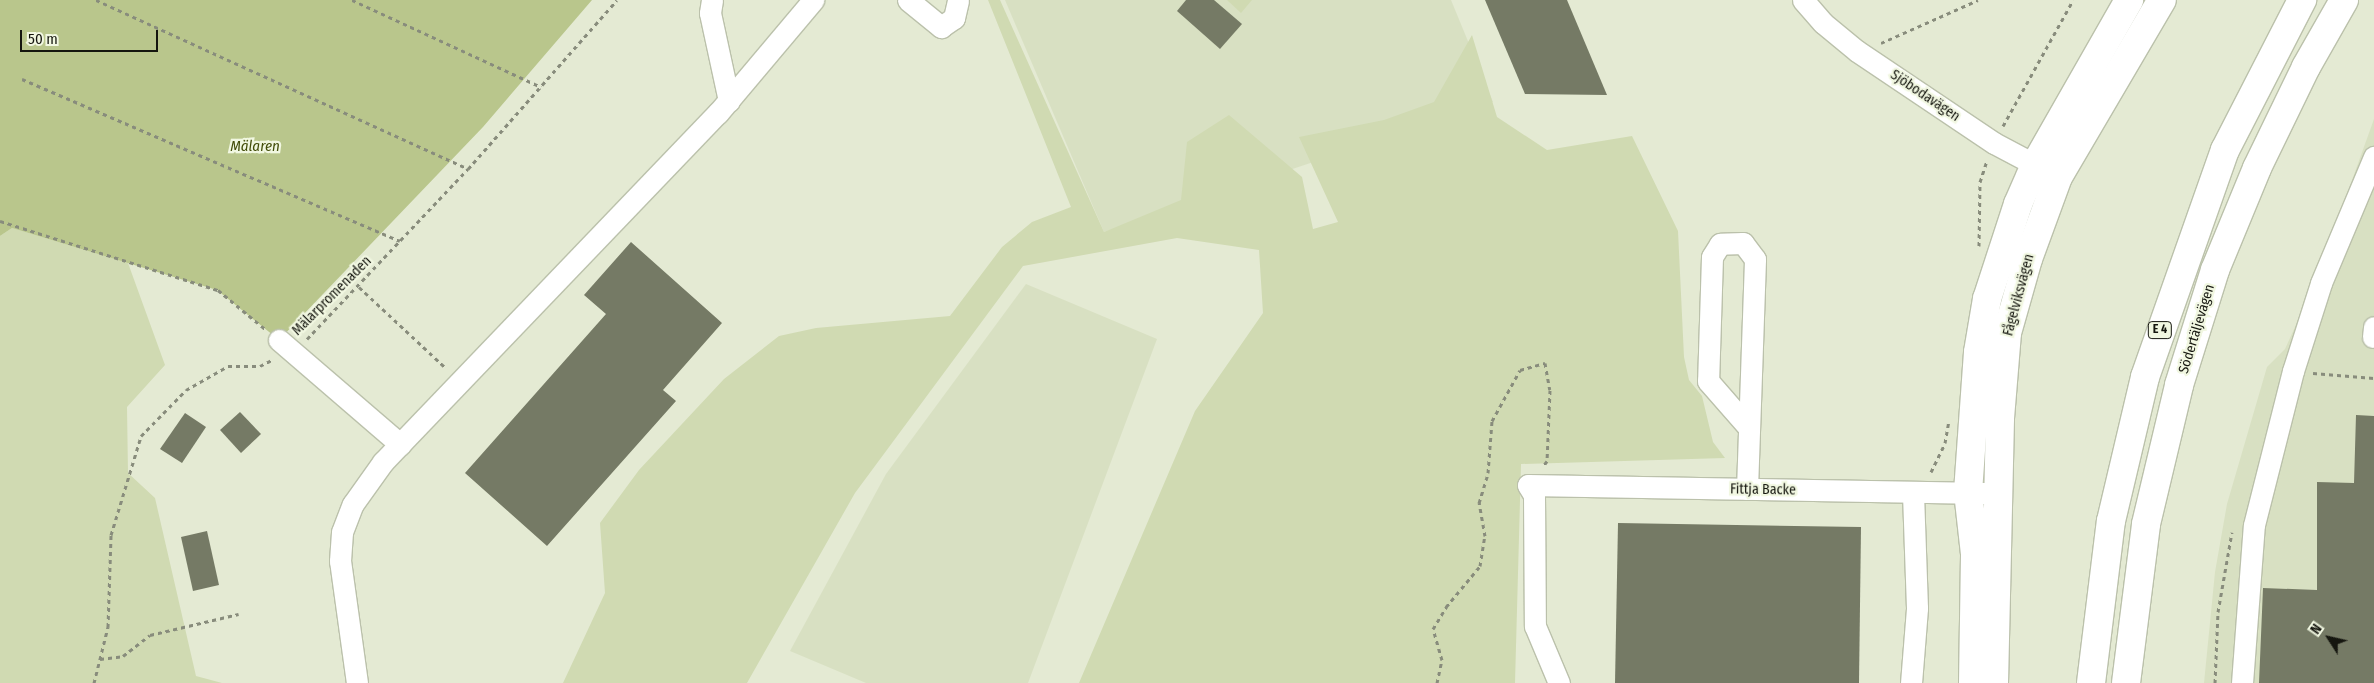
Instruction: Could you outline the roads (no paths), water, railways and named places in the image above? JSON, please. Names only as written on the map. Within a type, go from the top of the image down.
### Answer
[{"type":"main road","name":"Fågelviksvägen","points":[[1994,683],[1998,493],[2007,333],[2028,259],[2047,171],[2129,0]]},
{"type":"main road","name":"Fågelviksvägen","points":[[1973,683],[1975,554],[1968,492],[1978,352],[1988,299],[2018,204],[2047,171],[2162,0]]},
{"type":"main road","name":"E 4","points":[[2091,683],[2111,521],[2145,377],[2184,259],[2225,150],[2302,0]]},
{"type":"main road","name":"Södertäljevägen","points":[[2127,679],[2146,524],[2180,384],[2216,270],[2257,168],[2306,67],[2344,0]]},
{"type":"street","points":[[712,0],[710,13],[729,101]]},
{"type":"street","points":[[357,683],[340,562],[342,532],[353,504],[383,462],[729,101],[813,0]]},
{"type":"street","points":[[908,0],[941,27],[954,18],[958,0]]},
{"type":"street","name":"Sjöbodavägen","points":[[1803,0],[1823,23],[1856,51],[1994,143],[2047,171]]},
{"type":"street","points":[[2242,683],[2254,525],[2294,371],[2322,284],[2374,157]]},
{"type":"street","points":[[1747,489],[1755,259],[1742,244],[1720,244],[1712,257],[1708,380],[1749,428]]},
{"type":"street","points":[[286,346],[400,444]]},
{"type":"street","name":"Fittja Backe","points":[[1559,683],[1535,626],[1534,495],[1528,485],[1998,493]]},
{"type":"street","points":[[1911,683],[1917,608],[1913,493]]},
{"type":"water","name":"Mälaren","points":[[0,0],[592,0],[483,127],[279,340],[217,290],[12,228],[0,236]]}]
